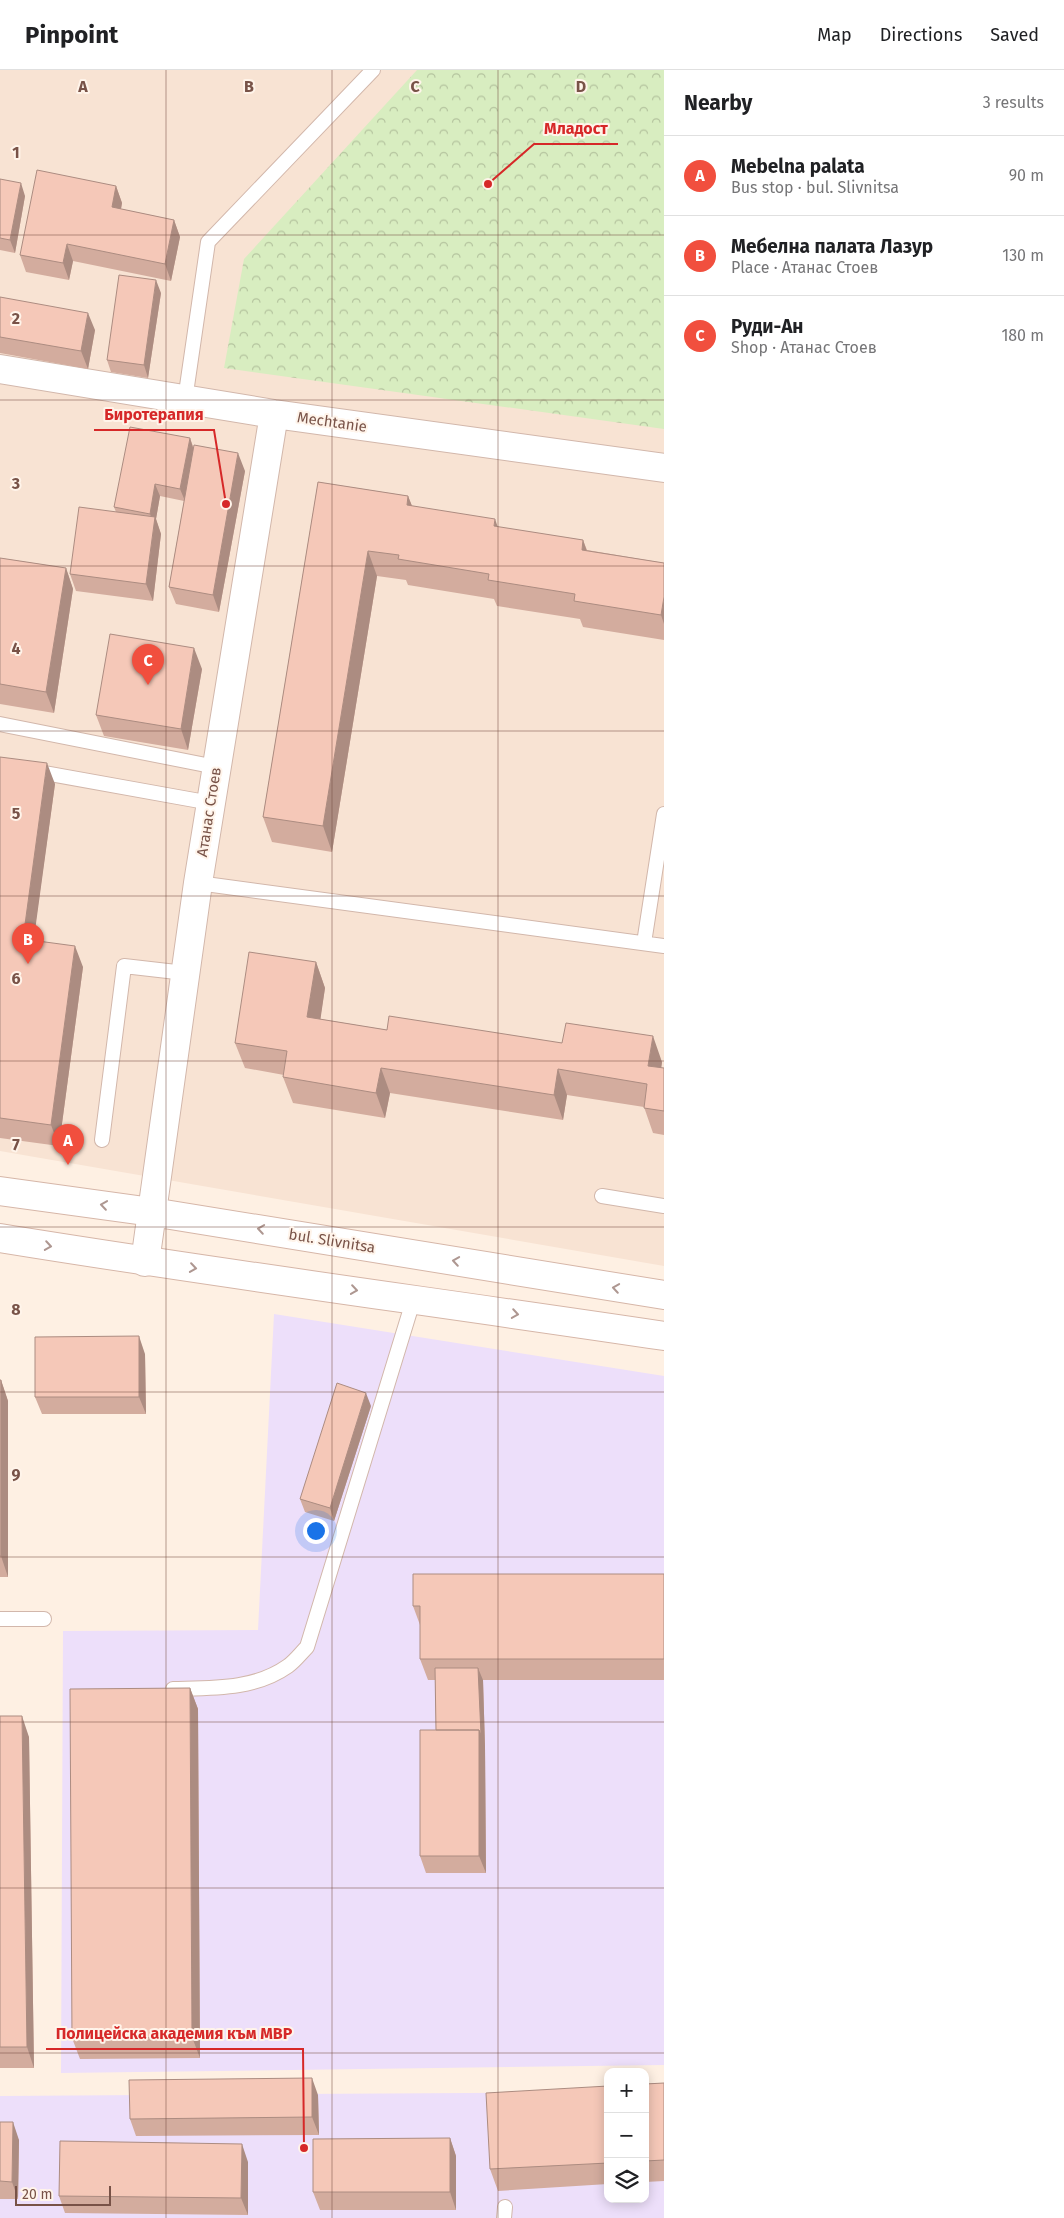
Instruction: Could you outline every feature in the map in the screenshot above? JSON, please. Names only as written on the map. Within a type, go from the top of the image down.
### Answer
[{"type":"street","name":"Mechtanie","points":[[0,369],[274,414],[664,468]]},
{"type":"street","name":"Атанас Стоев","points":[[145,1262],[198,883],[274,414]]},
{"type":"street","name":"bul. Slivnitsa","points":[[0,1191],[152,1212],[664,1295]]},
{"type":"street","points":[[0,1238],[145,1262],[414,1298],[664,1336]]},
{"type":"lane","points":[[185,400],[208,242],[373,70]]},
{"type":"lane","points":[[0,724],[216,767]]},
{"type":"lane","points":[[0,765],[211,802]]},
{"type":"lane","points":[[644,943],[664,814]]},
{"type":"lane","points":[[198,883],[664,946]]},
{"type":"lane","points":[[102,1140],[124,966],[185,973]]},
{"type":"lane","points":[[602,1196],[664,1206]]},
{"type":"lane","points":[[163,1689],[221,1688],[260,1682],[289,1666],[307,1647],[414,1298]]},
{"type":"lane","points":[[0,1620],[44,1619]]},
{"type":"shaded area","points":[[0,70],[664,70],[664,1266],[0,1151]]},
{"type":"shaded area","points":[[274,1314],[664,1376],[664,2065],[61,2073],[63,1631],[258,1630]]},
{"type":"shaded area","points":[[664,2091],[664,2218],[0,2218],[0,2096],[604,2092],[604,2203],[649,2203],[649,2092]]},
{"type":"green space","points":[[417,70],[664,70],[664,429],[224,368],[244,259]]},
{"type":"building","points":[[37,170],[116,186],[112,207],[174,220],[165,264],[67,244],[63,263],[20,255]]},
{"type":"building","points":[[0,179],[21,183],[10,240],[0,238]]},
{"type":"building","points":[[119,275],[156,280],[144,365],[107,360]]},
{"type":"building","points":[[0,297],[88,313],[81,351],[0,337]]},
{"type":"building","points":[[130,427],[190,438],[180,489],[155,484],[150,514],[114,507]]},
{"type":"building","points":[[194,445],[238,453],[213,595],[169,587]]},
{"type":"building","points":[[318,482],[408,496],[407,505],[495,519],[494,526],[583,540],[582,550],[664,563],[664,597],[661,615],[574,601],[575,594],[488,580],[489,574],[398,559],[399,555],[368,551],[323,826],[263,817]]},
{"type":"building","points":[[79,507],[155,517],[146,584],[70,574]]},
{"type":"building","points":[[0,558],[66,568],[46,692],[0,684]]},
{"type":"building","points":[[110,634],[194,648],[181,729],[96,715]]},
{"type":"building","points":[[0,757],[47,763],[23,939],[75,946],[51,1125],[0,1118]]},
{"type":"building","points":[[249,952],[316,962],[307,1017],[387,1030],[389,1016],[562,1043],[566,1023],[653,1036],[648,1066],[664,1068],[664,1111],[644,1108],[647,1084],[558,1069],[554,1095],[381,1068],[376,1093],[283,1077],[287,1051],[235,1043]]},
{"type":"building","points":[[139,1336],[139,1397],[35,1397],[35,1337]]},
{"type":"building","points":[[1,1380],[1,1556],[0,1556]]},
{"type":"building","points":[[337,1383],[366,1393],[330,1508],[300,1499]]},
{"type":"building","points":[[413,1574],[664,1574],[664,1659],[420,1659],[420,1606],[413,1606]]},
{"type":"building","points":[[435,1668],[478,1668],[481,1735],[479,1730],[436,1730]]},
{"type":"building","points":[[190,1688],[192,2037],[72,2038],[70,1689]]},
{"type":"building","points":[[0,1716],[22,1716],[27,2047],[0,2047]]},
{"type":"building","points":[[420,1730],[479,1730],[479,1856],[420,1856]]},
{"type":"building","points":[[312,2078],[312,2117],[130,2119],[129,2080]]},
{"type":"building","points":[[664,2083],[664,2160],[649,2161],[649,2084]]},
{"type":"building","points":[[604,2086],[604,2163],[490,2169],[486,2093]]},
{"type":"building","points":[[0,2122],[13,2122],[12,2182],[0,2181]]},
{"type":"building","points":[[450,2138],[450,2192],[313,2192],[313,2139]]},
{"type":"building","points":[[60,2141],[242,2144],[241,2198],[59,2196]]},
{"type":"place","name":"Младост","points":[[488,184]]},
{"type":"place","name":"Биротерапия","points":[[226,504]]},
{"type":"place","name":"Руди-Ан","points":[[148,685]]},
{"type":"place","name":"Мебелна палата Лазур","points":[[28,964]]},
{"type":"place","name":"Mebelna palata","points":[[68,1165]]},
{"type":"place","name":"Полицейска академия към МВР","points":[[304,2148]]}]
